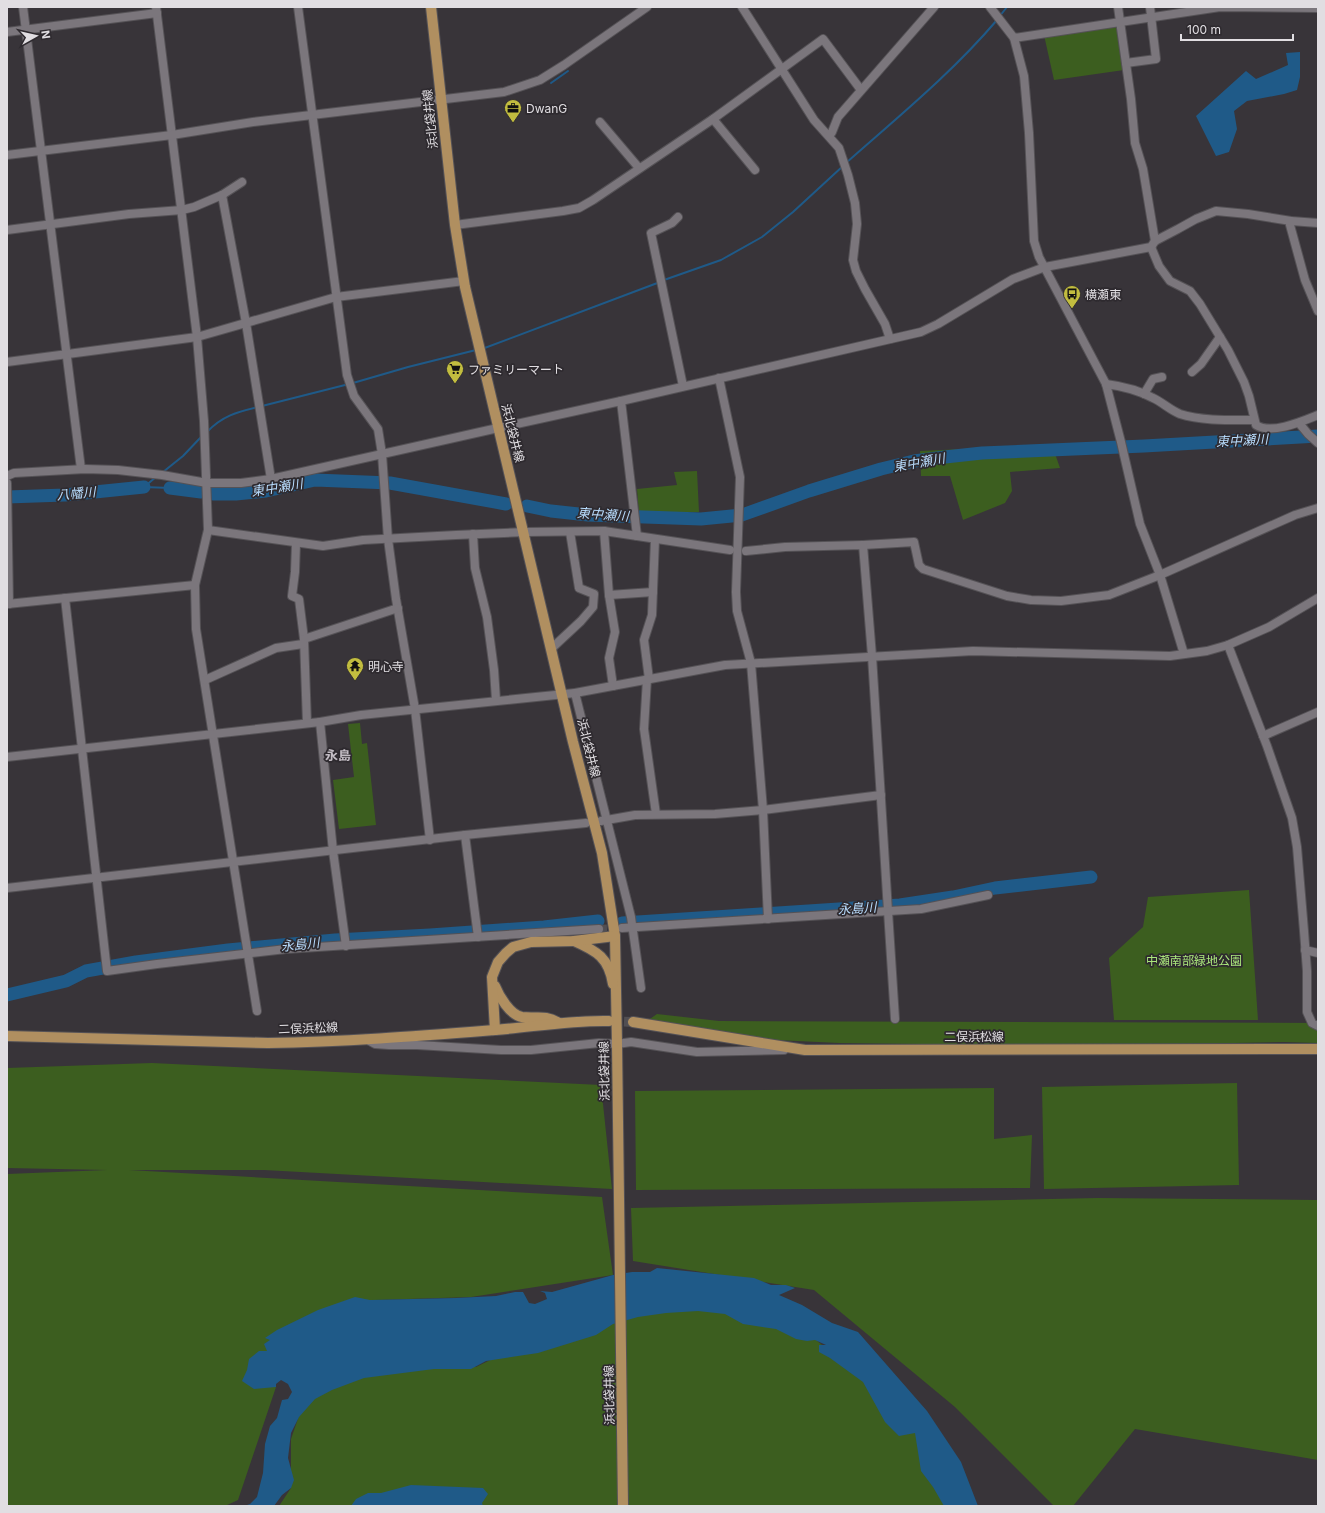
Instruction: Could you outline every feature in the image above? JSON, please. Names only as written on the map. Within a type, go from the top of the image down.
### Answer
[{"type":"main road","name":"浜北袋井線","points":[[431,7],[455,225],[464,281],[498,428],[525,532],[602,853],[615,936],[623,1506]]},
{"type":"main road","points":[[495,1030],[492,977],[498,962],[513,947],[530,942],[574,941],[615,936]]},
{"type":"main road","points":[[574,941],[598,953],[606,961],[612,978],[616,1008]]},
{"type":"main road","points":[[492,977],[498,996],[509,1008],[520,1016],[549,1017],[559,1023]]},
{"type":"main road","name":"二俣浜松線","points":[[7,1036],[78,1036],[268,1043],[366,1039],[495,1030],[559,1023],[609,1021]]},
{"type":"main road","name":"二俣浜松線","points":[[633,1022],[795,1049],[851,1051],[937,1049],[1318,1049]]},
{"type":"street","points":[[22,7],[81,469]]},
{"type":"street","points":[[298,7],[342,342],[351,388],[354,396],[378,429],[382,454],[388,539],[415,709],[430,840]]},
{"type":"street","points":[[7,155],[172,135],[253,122],[504,92],[540,80],[647,7]]},
{"type":"street","points":[[742,7],[814,120],[839,148],[855,203],[857,224],[853,260],[856,271],[885,324],[890,339]]},
{"type":"street","points":[[829,136],[838,118],[934,7]]},
{"type":"street","points":[[990,7],[1014,38],[1024,76],[1029,133],[1034,241],[1039,257],[1106,384],[1140,524],[1160,575],[1184,654]]},
{"type":"street","points":[[1118,7],[1135,143],[1144,169],[1153,244],[1163,273],[1170,281],[1186,289],[1200,304],[1220,337],[1244,382],[1256,426],[1264,429],[1299,423],[1318,415]]},
{"type":"street","points":[[1126,63],[1156,59],[1150,18],[1150,7]]},
{"type":"street","points":[[1014,38],[1220,8],[1318,8]]},
{"type":"street","points":[[7,32],[156,10],[197,337],[205,427],[208,530],[195,585],[196,629],[257,1011]]},
{"type":"street","points":[[455,225],[578,208],[593,200],[713,119],[823,39],[861,90]]},
{"type":"street","points":[[713,119],[755,170]]},
{"type":"street","points":[[600,122],[639,168]]},
{"type":"street","points":[[7,230],[129,214],[182,210],[194,207],[222,195],[242,182]]},
{"type":"street","points":[[222,195],[246,323],[271,479]]},
{"type":"street","points":[[7,476],[14,473],[81,469],[118,470],[158,474],[207,483],[242,483],[271,479],[621,402],[683,386],[921,332],[938,324],[1013,279],[1045,267],[1153,244],[1196,218],[1216,212],[1248,214],[1291,221],[1318,223]]},
{"type":"street","points":[[678,217],[672,223],[651,233],[683,386]]},
{"type":"street","points":[[1291,221],[1290,225],[1305,280],[1318,311]]},
{"type":"street","points":[[7,362],[197,337],[336,297],[464,281]]},
{"type":"street","points":[[1192,372],[1201,364],[1220,337]]},
{"type":"street","points":[[1144,394],[1153,379],[1162,377]]},
{"type":"street","points":[[719,378],[740,477],[736,592],[737,611],[751,663],[763,810],[768,916]]},
{"type":"street","points":[[1106,384],[1144,394],[1179,413],[1190,416],[1215,419],[1254,420]]},
{"type":"street","points":[[621,402],[638,536]]},
{"type":"street","points":[[1299,423],[1313,438]]},
{"type":"street","points":[[7,483],[8,604],[195,585]]},
{"type":"street","points":[[746,551],[785,547],[914,542],[918,565],[923,569],[1007,596],[1031,600],[1061,601],[1109,595],[1160,575],[1295,515],[1318,508]]},
{"type":"street","points":[[208,530],[323,546],[363,540],[473,534],[604,531],[730,550]]},
{"type":"street","points":[[604,531],[609,595],[615,632],[609,658],[613,686]]},
{"type":"street","points":[[552,648],[581,621],[593,607],[594,594],[579,588],[570,532]]},
{"type":"street","points":[[473,534],[474,568],[487,617],[494,670],[496,700]]},
{"type":"street","points":[[655,539],[652,615],[644,640],[648,679],[644,729],[656,814]]},
{"type":"street","points":[[296,543],[292,596],[299,599],[303,642],[307,723]]},
{"type":"street","points":[[863,545],[872,656],[895,1019]]},
{"type":"street","points":[[609,595],[653,592]]},
{"type":"street","points":[[65,598],[107,967],[158,964],[248,951],[346,945],[477,934],[599,929]]},
{"type":"street","points":[[7,757],[320,722],[361,715],[496,700],[563,695],[724,665],[973,651],[1170,656],[1228,645],[1269,627],[1318,598]]},
{"type":"street","points":[[205,680],[276,648],[303,642],[398,608]]},
{"type":"street","points":[[1228,645],[1263,736],[1292,818],[1296,846],[1305,950],[1307,1012],[1312,1023],[1318,1026]]},
{"type":"street","points":[[575,693],[604,821],[631,917],[641,988]]},
{"type":"street","points":[[1263,736],[1318,712]]},
{"type":"street","points":[[320,722],[346,945]]},
{"type":"street","points":[[604,821],[636,815],[715,814],[763,810],[881,795]]},
{"type":"street","points":[[7,888],[465,835],[586,823]]},
{"type":"street","points":[[465,835],[477,934]]},
{"type":"street","points":[[622,928],[888,908],[921,909],[988,895]]},
{"type":"street","points":[[1305,950],[1318,953]]},
{"type":"street","points":[[366,1039],[375,1044],[390,1046],[417,1045],[501,1050],[531,1050],[599,1043],[617,1044],[631,1042],[697,1052],[795,1049]]},
{"type":"green space","points":[[1114,26],[1118,28],[1124,70],[1054,80],[1044,35]]},
{"type":"green space","points":[[1052,445],[1060,468],[1010,472],[1012,491],[1005,503],[963,520],[950,476],[921,476],[920,451]]},
{"type":"green space","points":[[697,471],[699,512],[639,513],[637,489],[677,485],[674,472]]},
{"type":"green space","points":[[360,723],[362,744],[367,743],[376,825],[339,829],[333,780],[354,777],[348,724]]},
{"type":"green space","name":"中瀬南部緑地公園","points":[[1249,890],[1258,1020],[1114,1020],[1109,958],[1143,927],[1148,897]]},
{"type":"green space","points":[[657,1014],[719,1021],[1318,1023],[1318,1043],[1284,1042],[1084,1046],[839,1043],[776,1040],[647,1021]]},
{"type":"green space","points":[[152,1063],[601,1085],[612,1189],[264,1170],[129,1170],[602,1197],[613,1275],[471,1297],[344,1301],[243,1381],[276,1387],[238,1500],[225,1506],[7,1506],[7,1174],[107,1170],[7,1168],[7,1068]]},
{"type":"green space","points":[[1237,1083],[1239,1185],[1044,1189],[1042,1087]]},
{"type":"green space","points":[[994,1088],[994,1139],[1032,1135],[1030,1188],[636,1190],[635,1091]]},
{"type":"green space","points":[[1098,1198],[1318,1200],[1318,1460],[1135,1429],[1073,1506],[1054,1506],[955,1407],[814,1290],[633,1261],[631,1208]]},
{"type":"green space","points":[[706,1301],[815,1339],[915,1424],[947,1506],[279,1506],[291,1488],[291,1439],[306,1395],[395,1357],[476,1367],[594,1309]]},
{"type":"water","points":[[1300,52],[1300,77],[1297,90],[1247,101],[1234,111],[1237,129],[1229,152],[1216,156],[1196,116],[1246,71],[1256,79],[1288,65],[1286,53]]},
{"type":"water","points":[[657,1268],[754,1278],[771,1285],[786,1285],[795,1288],[779,1295],[802,1305],[832,1323],[858,1332],[927,1411],[961,1462],[978,1506],[944,1506],[933,1487],[921,1471],[915,1433],[899,1436],[885,1422],[863,1382],[830,1358],[819,1352],[819,1345],[826,1345],[815,1340],[807,1341],[796,1339],[776,1329],[743,1324],[725,1314],[698,1311],[638,1317],[613,1324],[596,1335],[538,1353],[486,1361],[471,1369],[434,1369],[364,1378],[332,1390],[315,1399],[299,1417],[291,1433],[288,1458],[294,1480],[291,1488],[282,1495],[274,1506],[244,1506],[250,1504],[257,1497],[263,1473],[265,1444],[270,1426],[277,1418],[282,1400],[288,1399],[292,1392],[288,1384],[281,1380],[276,1384],[276,1387],[254,1389],[242,1381],[247,1370],[249,1359],[259,1351],[267,1351],[264,1344],[270,1340],[265,1338],[277,1330],[318,1310],[355,1297],[370,1300],[456,1298],[496,1296],[523,1292],[529,1303],[535,1304],[547,1299],[545,1293],[540,1291],[552,1292],[613,1275],[632,1272],[650,1272]]},
{"type":"water","points":[[411,1485],[483,1488],[488,1494],[482,1503],[483,1506],[351,1506],[356,1499],[368,1493],[381,1493]]},
{"type":"waterway","points":[[999,17],[1007,7]]},
{"type":"waterway","points":[[846,163],[905,112],[962,58],[997,20]]},
{"type":"waterway","points":[[551,83],[568,71]]},
{"type":"waterway","points":[[664,280],[721,260],[762,237],[793,212],[843,166]]},
{"type":"waterway","points":[[482,349],[660,282]]},
{"type":"waterway","points":[[353,383],[408,367],[476,350]]},
{"type":"waterway","points":[[262,406],[349,384]]},
{"type":"waterway","points":[[207,432],[218,422],[230,415],[258,407]]},
{"type":"waterway","points":[[163,472],[183,456],[202,436]]},
{"type":"waterway","name":"東中瀬川","points":[[527,506],[551,511],[588,515],[701,519],[742,515],[809,491],[881,469],[914,461],[982,453],[1318,436]]},
{"type":"waterway","points":[[156,477],[144,487],[170,488]]},
{"type":"waterway","name":"東中瀬川","points":[[213,494],[236,494],[266,491],[315,480],[390,483],[506,504]]},
{"type":"waterway","name":"八幡川","points":[[7,497],[65,495],[144,487]]},
{"type":"waterway","name":"東中瀬川","points":[[170,488],[201,492]]},
{"type":"waterway","name":"永島川","points":[[622,923],[900,905],[953,897],[995,888],[1091,877]]},
{"type":"waterway","name":"永島川","points":[[7,995],[66,981],[86,971],[136,962],[228,950],[335,940],[544,927],[598,921]]},
{"type":"tunnel","points":[[599,929],[620,928]]},
{"type":"tunnel","points":[[609,1021],[633,1022]]},
{"type":"place","name":"DwanG","points":[[513,123]]},
{"type":"place","name":"横瀬東","points":[[1072,309]]},
{"type":"place","name":"ファミリーマート","points":[[455,384]]},
{"type":"place","name":"明心寺","points":[[355,681]]},
{"type":"district","name":"永島","points":[[338,755]]}]
